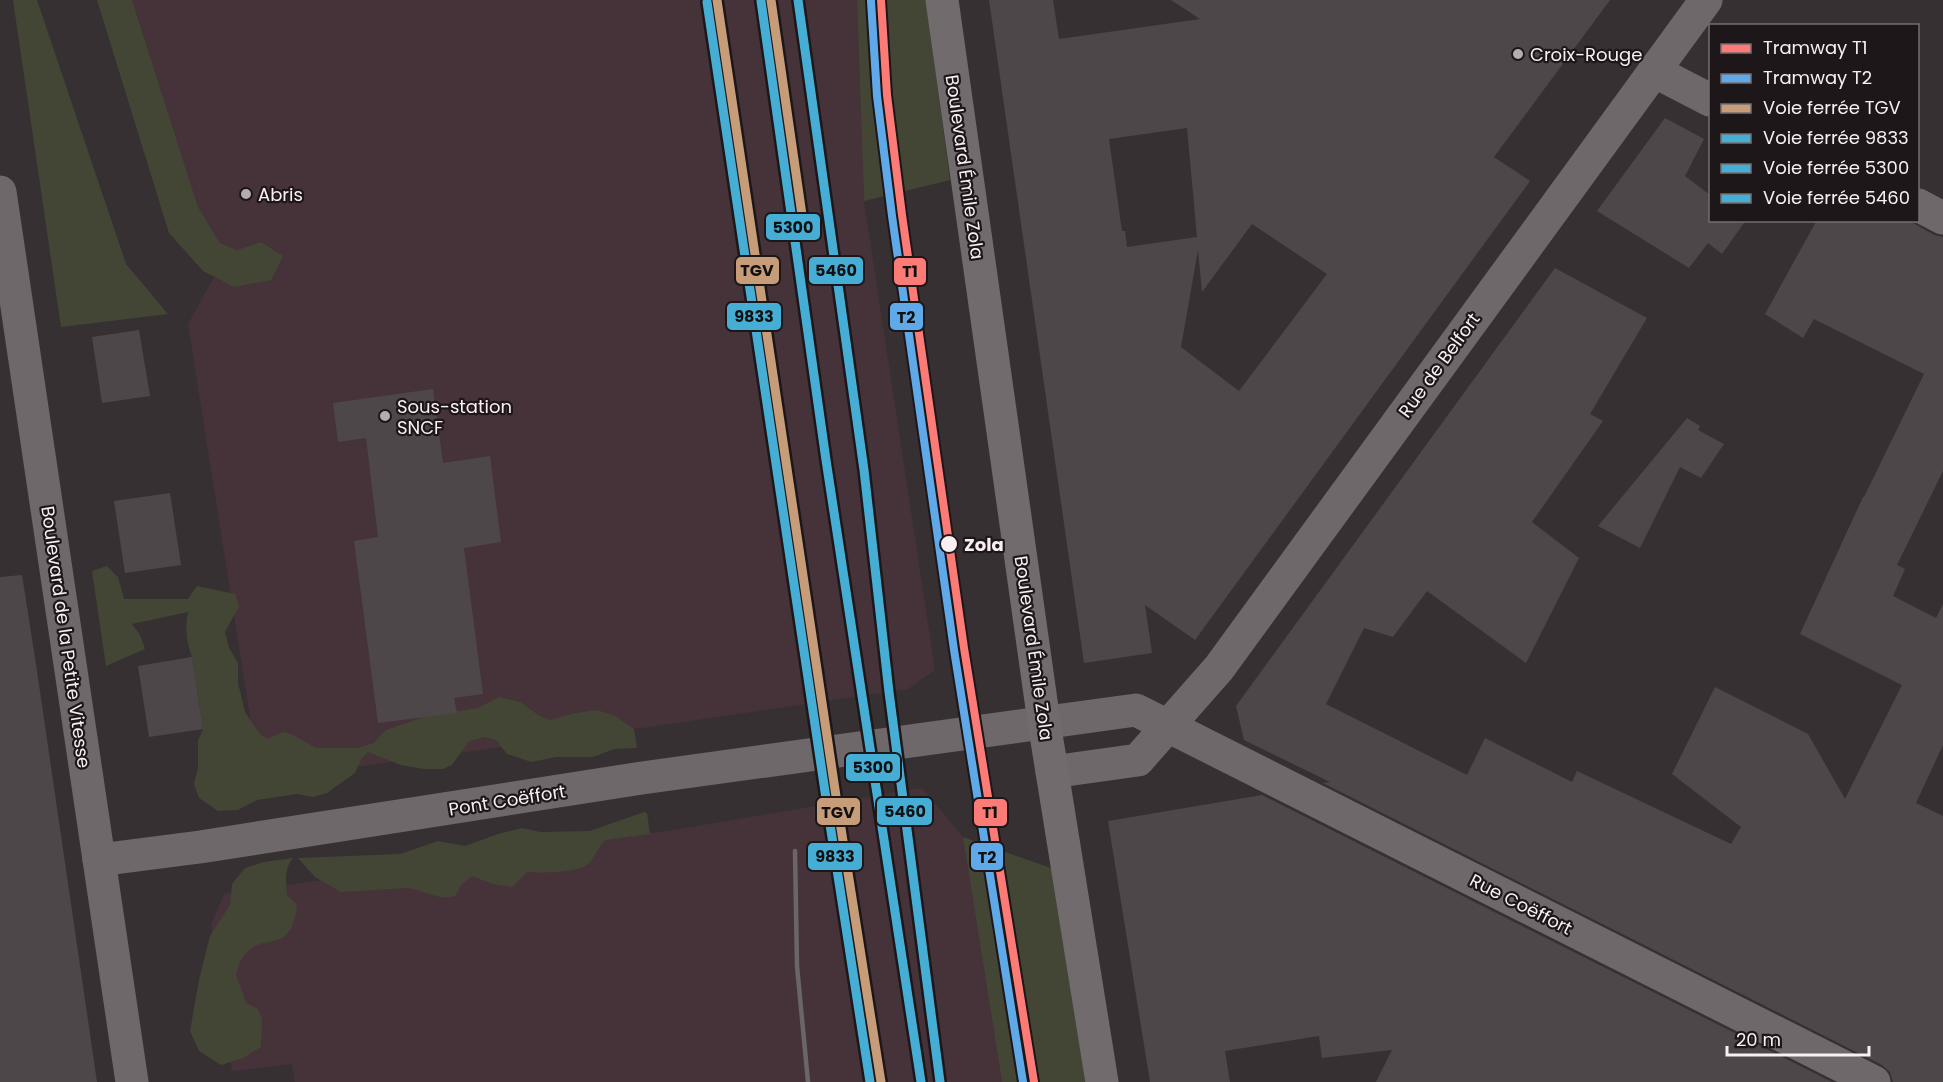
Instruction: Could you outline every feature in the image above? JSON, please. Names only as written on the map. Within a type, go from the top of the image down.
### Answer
[{"type":"main road","name":"Boulevard Émile Zola","points":[[942,0],[1044,722],[1102,1082]]},
{"type":"street","name":"Rue de Belfort","points":[[1052,772],[1138,760],[1219,668],[1706,0]]},
{"type":"street","points":[[1654,71],[1709,99]]},
{"type":"street","name":"Boulevard de la Petite Vitesse","points":[[0,192],[7,298],[99,860],[132,1082]]},
{"type":"street","points":[[1919,206],[1943,218]]},
{"type":"street","name":"Rue Coëffort","points":[[1044,722],[1136,710],[1874,1082]]},
{"type":"street","name":"Pont Coëffort","points":[[99,860],[211,846],[642,778],[1044,722]]},
{"type":"shaded area","points":[[132,0],[857,0],[864,201],[935,670],[908,689],[260,780],[188,324],[214,277],[234,287],[261,242],[237,250],[220,243],[198,207]]},
{"type":"shaded area","points":[[922,788],[963,837],[1002,1082],[295,1082],[292,1064],[232,1071],[211,924],[224,894],[673,830]]},
{"type":"green space","points":[[13,0],[37,0],[126,264],[168,314],[61,327]]},
{"type":"green space","points":[[97,0],[132,0],[198,207],[220,243],[237,250],[261,242],[283,256],[271,280],[234,287],[203,271],[169,233]]},
{"type":"green space","points":[[857,0],[926,0],[950,180],[864,201]]},
{"type":"green space","points":[[107,566],[118,577],[124,599],[188,599],[197,586],[235,594],[239,606],[225,632],[229,648],[238,663],[238,683],[245,712],[259,733],[267,739],[283,732],[316,748],[357,748],[374,743],[386,730],[424,717],[478,708],[499,697],[520,702],[538,715],[550,720],[597,710],[615,716],[634,729],[637,748],[614,749],[593,757],[556,757],[531,762],[507,754],[496,740],[484,737],[469,741],[452,765],[443,769],[424,769],[401,765],[368,752],[362,758],[355,773],[327,793],[313,797],[297,794],[257,800],[238,810],[218,811],[199,798],[194,784],[198,768],[198,741],[203,729],[192,657],[187,640],[188,612],[132,624],[140,635],[145,649],[106,666],[92,571]]},
{"type":"green space","points":[[644,812],[647,813],[650,834],[605,840],[590,862],[583,867],[559,872],[527,872],[512,887],[493,884],[472,876],[461,885],[455,896],[449,897],[407,888],[341,892],[315,877],[298,858],[400,854],[438,841],[465,846],[522,828],[540,832],[590,831]]},
{"type":"green space","points":[[963,837],[1068,874],[1102,1082],[1002,1082]]},
{"type":"green space","points":[[293,858],[288,866],[286,880],[287,895],[297,905],[294,922],[289,932],[282,938],[250,949],[242,959],[236,975],[246,1003],[258,1009],[262,1019],[261,1047],[243,1058],[221,1065],[199,1051],[190,1031],[210,936],[230,905],[232,884],[245,868],[264,862]]},
{"type":"building","points":[[989,0],[1053,0],[1059,39],[1200,19],[1171,0],[1610,0],[1494,157],[1530,181],[1195,640],[1145,605],[1152,653],[1084,663]],"holes":[[[1187,128],[1197,237],[1127,247],[1125,231],[1122,231],[1109,139]],[[1252,224],[1327,274],[1239,391],[1181,347],[1198,250],[1202,292]]]},
{"type":"building","points":[[1665,118],[1704,139],[1685,176],[1709,194],[1709,222],[1745,222],[1722,254],[1708,243],[1689,268],[1597,211]]},
{"type":"building","points":[[1816,222],[1911,222],[1934,235],[1943,237],[1943,471],[1897,565],[1905,569],[1893,596],[1936,618],[1943,604],[1943,745],[1916,803],[1943,816],[1943,1082],[1893,1082],[1890,1072],[1882,1065],[1323,783],[1330,782],[1244,740],[1236,706],[1555,268],[1647,318],[1590,414],[1603,421],[1532,522],[1579,558],[1526,663],[1427,591],[1393,637],[1364,628],[1326,704],[1467,775],[1485,738],[1572,782],[1577,771],[1731,844],[1741,827],[1672,774],[1715,687],[1808,734],[1845,799],[1902,685],[1800,634],[1863,497],[1924,374],[1814,319],[1803,338],[1765,314]]},
{"type":"building","points":[[139,330],[150,396],[102,403],[92,337]]},
{"type":"building","points":[[433,389],[443,463],[490,456],[501,542],[464,548],[483,694],[454,698],[457,713],[378,723],[354,541],[378,537],[366,438],[338,442],[333,403]]},
{"type":"building","points":[[1687,418],[1700,426],[1698,430],[1724,444],[1701,478],[1680,467],[1640,548],[1598,526]]},
{"type":"building","points":[[170,493],[181,565],[125,573],[114,501]]},
{"type":"building","points":[[22,575],[97,1082],[0,1082],[0,577]]},
{"type":"building","points":[[192,657],[203,729],[149,737],[138,666]]},
{"type":"building","points":[[1262,795],[1832,1082],[1376,1082],[1392,1050],[1322,1058],[1319,1036],[1225,1051],[1230,1082],[1150,1082],[1108,821]]},
{"type":"railway","points":[[795,851],[797,966],[808,1082]]},
{"type":"tram line","name":"T1","points":[[881,0],[887,95],[902,215],[964,648],[1034,1082]]},
{"type":"tram line","name":"T2","points":[[871,1],[877,96],[892,216],[954,650],[1023,1082]]},
{"type":"rail line","name":"TGV","points":[[717,0],[881,1082]]},
{"type":"rail line","name":"TGV","points":[[771,0],[803,222]]},
{"type":"rail line","name":"5460","points":[[798,0],[864,470],[889,692],[940,1082]]},
{"type":"rail line","name":"5300","points":[[761,1],[826,460],[921,1082]]},
{"type":"rail line","name":"9833","points":[[707,2],[870,1082]]},
{"type":"place","name":"Croix-Rouge","points":[[1518,54]]},
{"type":"place","name":"Abris","points":[[246,194]]},
{"type":"place","name":"Sous-station SNCF","points":[[385,416]]},
{"type":"place","name":"Zola","points":[[949,544]]}]
